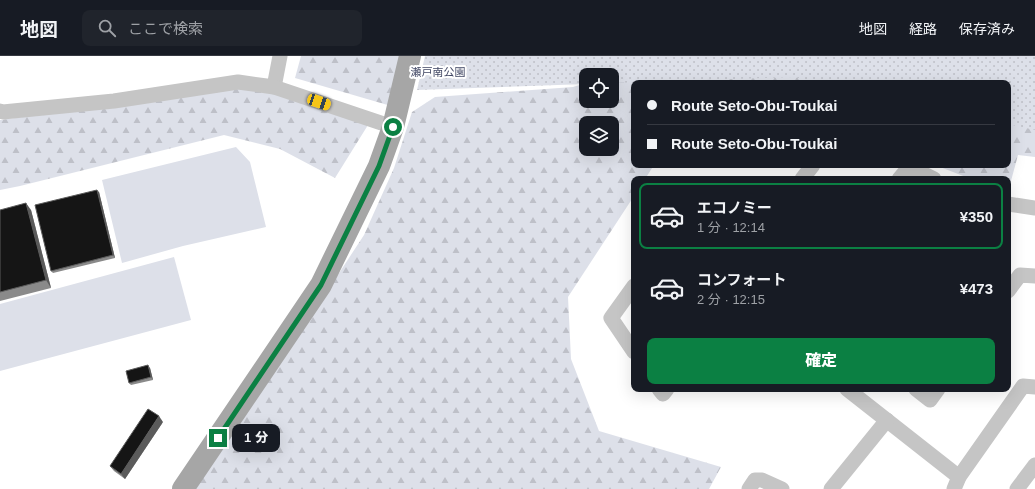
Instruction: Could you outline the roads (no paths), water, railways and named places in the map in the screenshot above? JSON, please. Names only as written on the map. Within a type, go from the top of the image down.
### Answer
[{"type":"main road","points":[[183,489],[321,285],[379,166],[393,127],[410,56]]},
{"type":"street","points":[[274,87],[280,56]]},
{"type":"street","points":[[0,111],[4,112],[114,100],[238,82],[274,87],[393,127]]},
{"type":"street","points":[[905,170],[924,176]]},
{"type":"street","points":[[1011,204],[1035,208]]},
{"type":"street","points":[[1011,287],[1020,274],[1035,276]]},
{"type":"street","points":[[631,290],[610,318],[631,348]]},
{"type":"street","points":[[851,392],[887,420],[956,483],[1023,386],[1035,387]]},
{"type":"street","points":[[920,392],[930,400],[936,392]]},
{"type":"street","points":[[831,489],[887,420]]},
{"type":"street","points":[[1017,489],[1035,465]]},
{"type":"street","points":[[749,489],[755,480],[762,480],[782,489]]},
{"type":"park label","name":"瀬戸南公園","points":[[438,72]]}]
